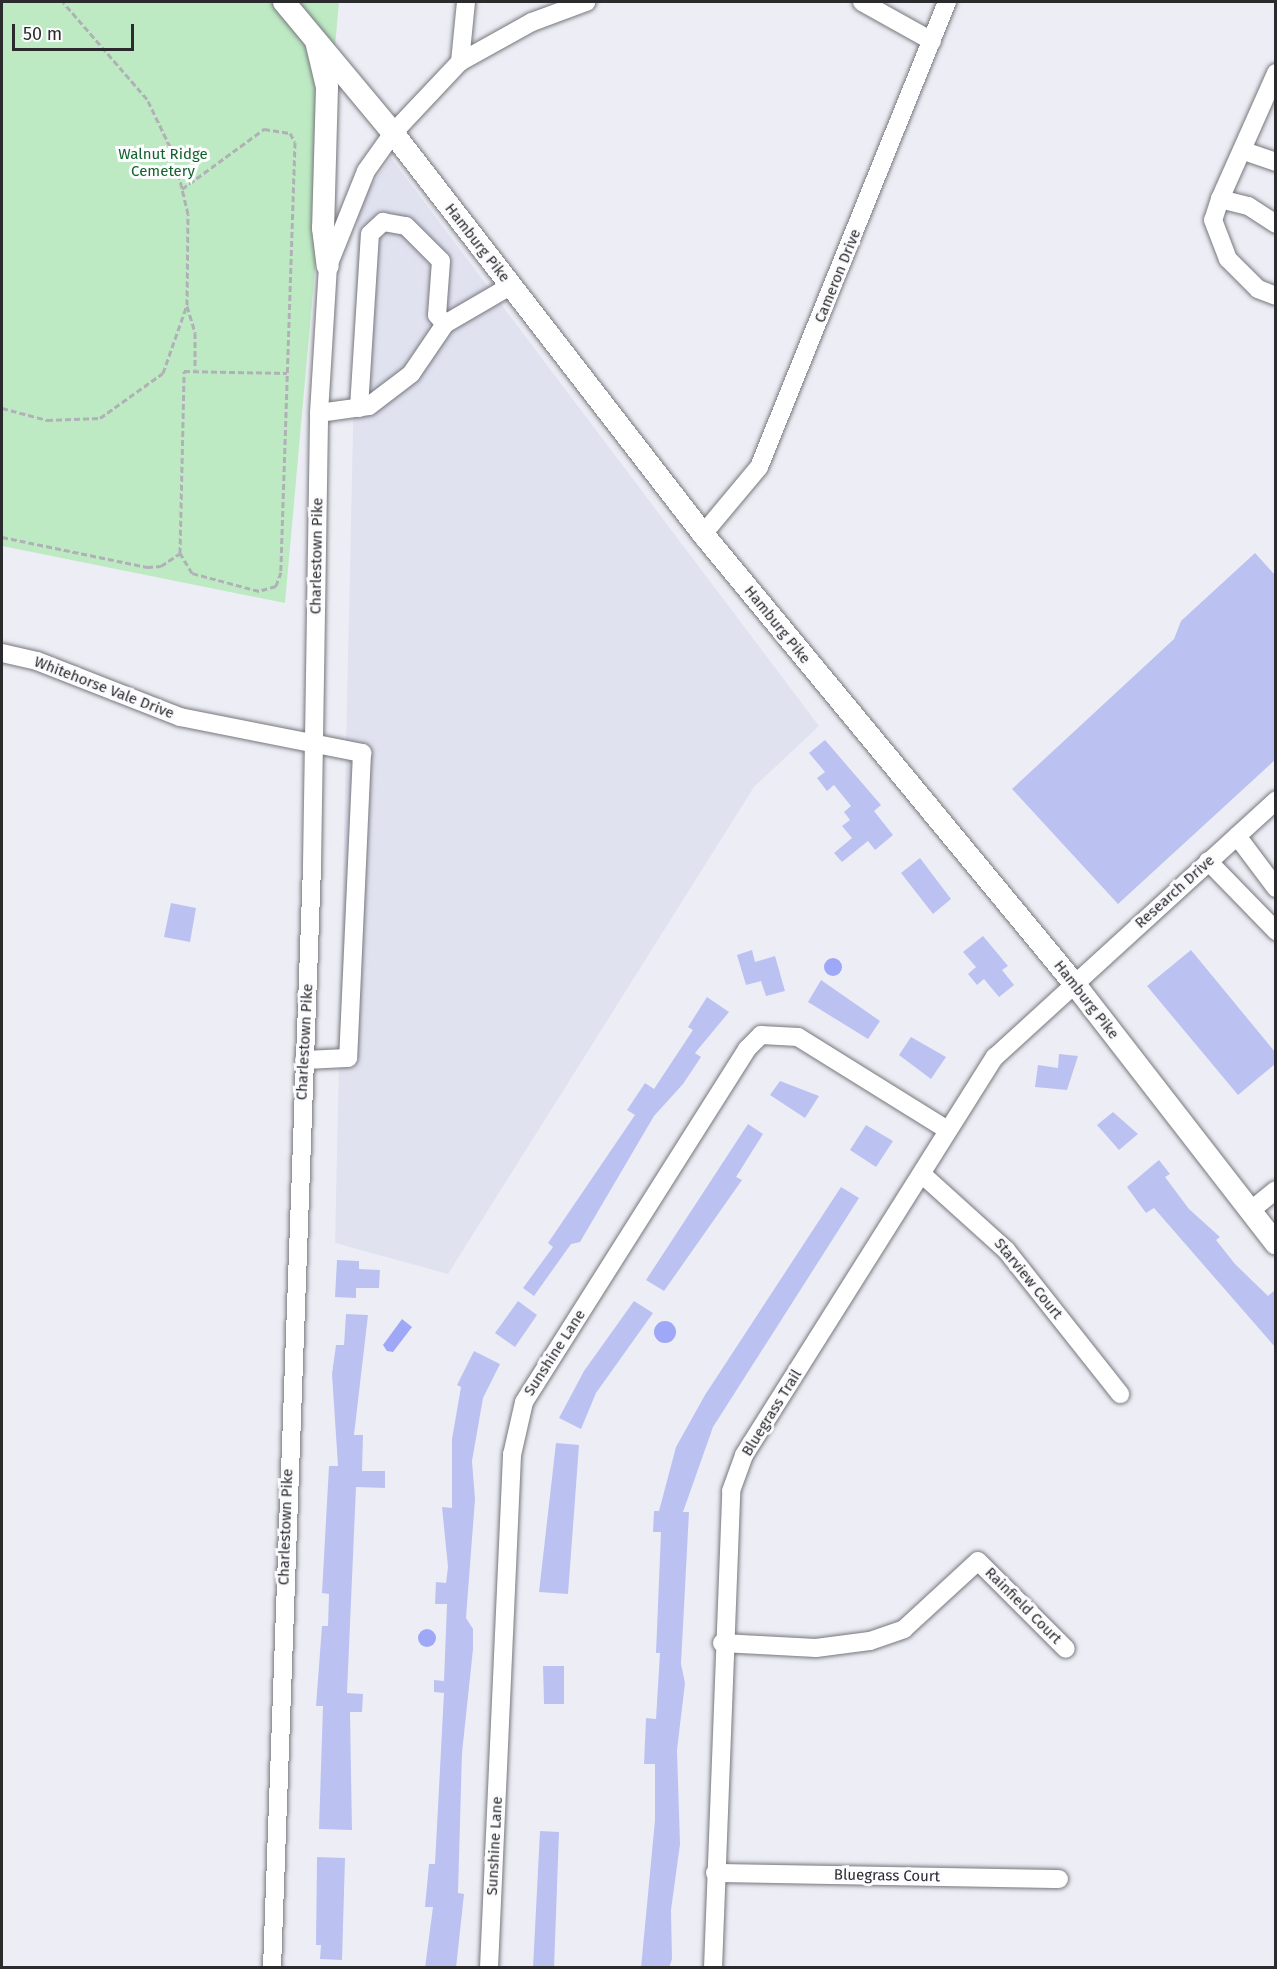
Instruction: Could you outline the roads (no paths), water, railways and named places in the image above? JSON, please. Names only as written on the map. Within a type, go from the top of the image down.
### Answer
[{"type":"main road","name":"Hamburg Pike","points":[[285,2],[315,34],[393,133],[703,534],[1073,982],[1275,1244]]},
{"type":"main road","points":[[315,34],[327,87],[323,228],[328,266]]},
{"type":"street","points":[[460,62],[466,2]]},
{"type":"street","name":"Charlestown Pike","points":[[272,1968],[304,1060],[319,413],[328,266],[361,181],[393,133],[460,62],[532,22],[586,2]]},
{"type":"street","points":[[862,2],[932,41]]},
{"type":"street","name":"Cameron Drive","points":[[703,534],[759,466],[947,2]]},
{"type":"street","points":[[1275,73],[1245,151],[1220,199],[1213,220],[1219,245],[1258,289],[1275,296]]},
{"type":"street","points":[[1245,151],[1275,162]]},
{"type":"street","points":[[1220,199],[1248,206],[1275,224]]},
{"type":"street","points":[[359,408],[370,234],[383,222],[406,226],[441,261],[437,315],[445,324]]},
{"type":"street","points":[[319,413],[369,406],[411,374],[445,324],[510,286]]},
{"type":"street","name":"Whitehorse Vale Drive","points":[[2,653],[37,661],[180,717],[362,753],[348,1058],[304,1060]]},
{"type":"street","name":"Research Drive","points":[[1073,982],[1275,800]]},
{"type":"street","points":[[1237,836],[1275,888]]},
{"type":"street","points":[[1208,861],[1275,931]]},
{"type":"street","name":"Bluegrass Trail","points":[[713,1968],[722,1643],[731,1491],[744,1455],[924,1176],[946,1129],[1012,1036],[1073,982]]},
{"type":"street","name":"Sunshine Lane","points":[[489,1968],[512,1455],[524,1402],[747,1049],[761,1035],[798,1037],[946,1129]]},
{"type":"street","name":"Starview Court","points":[[924,1176],[1006,1250],[1120,1394]]},
{"type":"street","points":[[1250,1212],[1275,1190]]},
{"type":"street","name":"Rainfield Court","points":[[722,1643],[816,1648],[870,1641],[904,1629],[978,1561],[1066,1649]]},
{"type":"street","name":"Bluegrass Court","points":[[715,1873],[1059,1879]]},
{"type":"water","points":[[833,958],[839,961],[842,967],[839,973],[833,976],[827,973],[824,967],[827,961]]},
{"type":"water","points":[[402,1319],[412,1327],[393,1352],[387,1351],[383,1345]]},
{"type":"water","points":[[665,1321],[675,1328],[676,1332],[669,1342],[665,1343],[655,1336],[654,1332],[661,1322]]},
{"type":"water","points":[[423,1629],[431,1629],[436,1634],[434,1645],[423,1647],[418,1642],[418,1634]]},
{"type":"park label","name":"Walnut Ridge Cemetery","points":[[163,162]]}]
